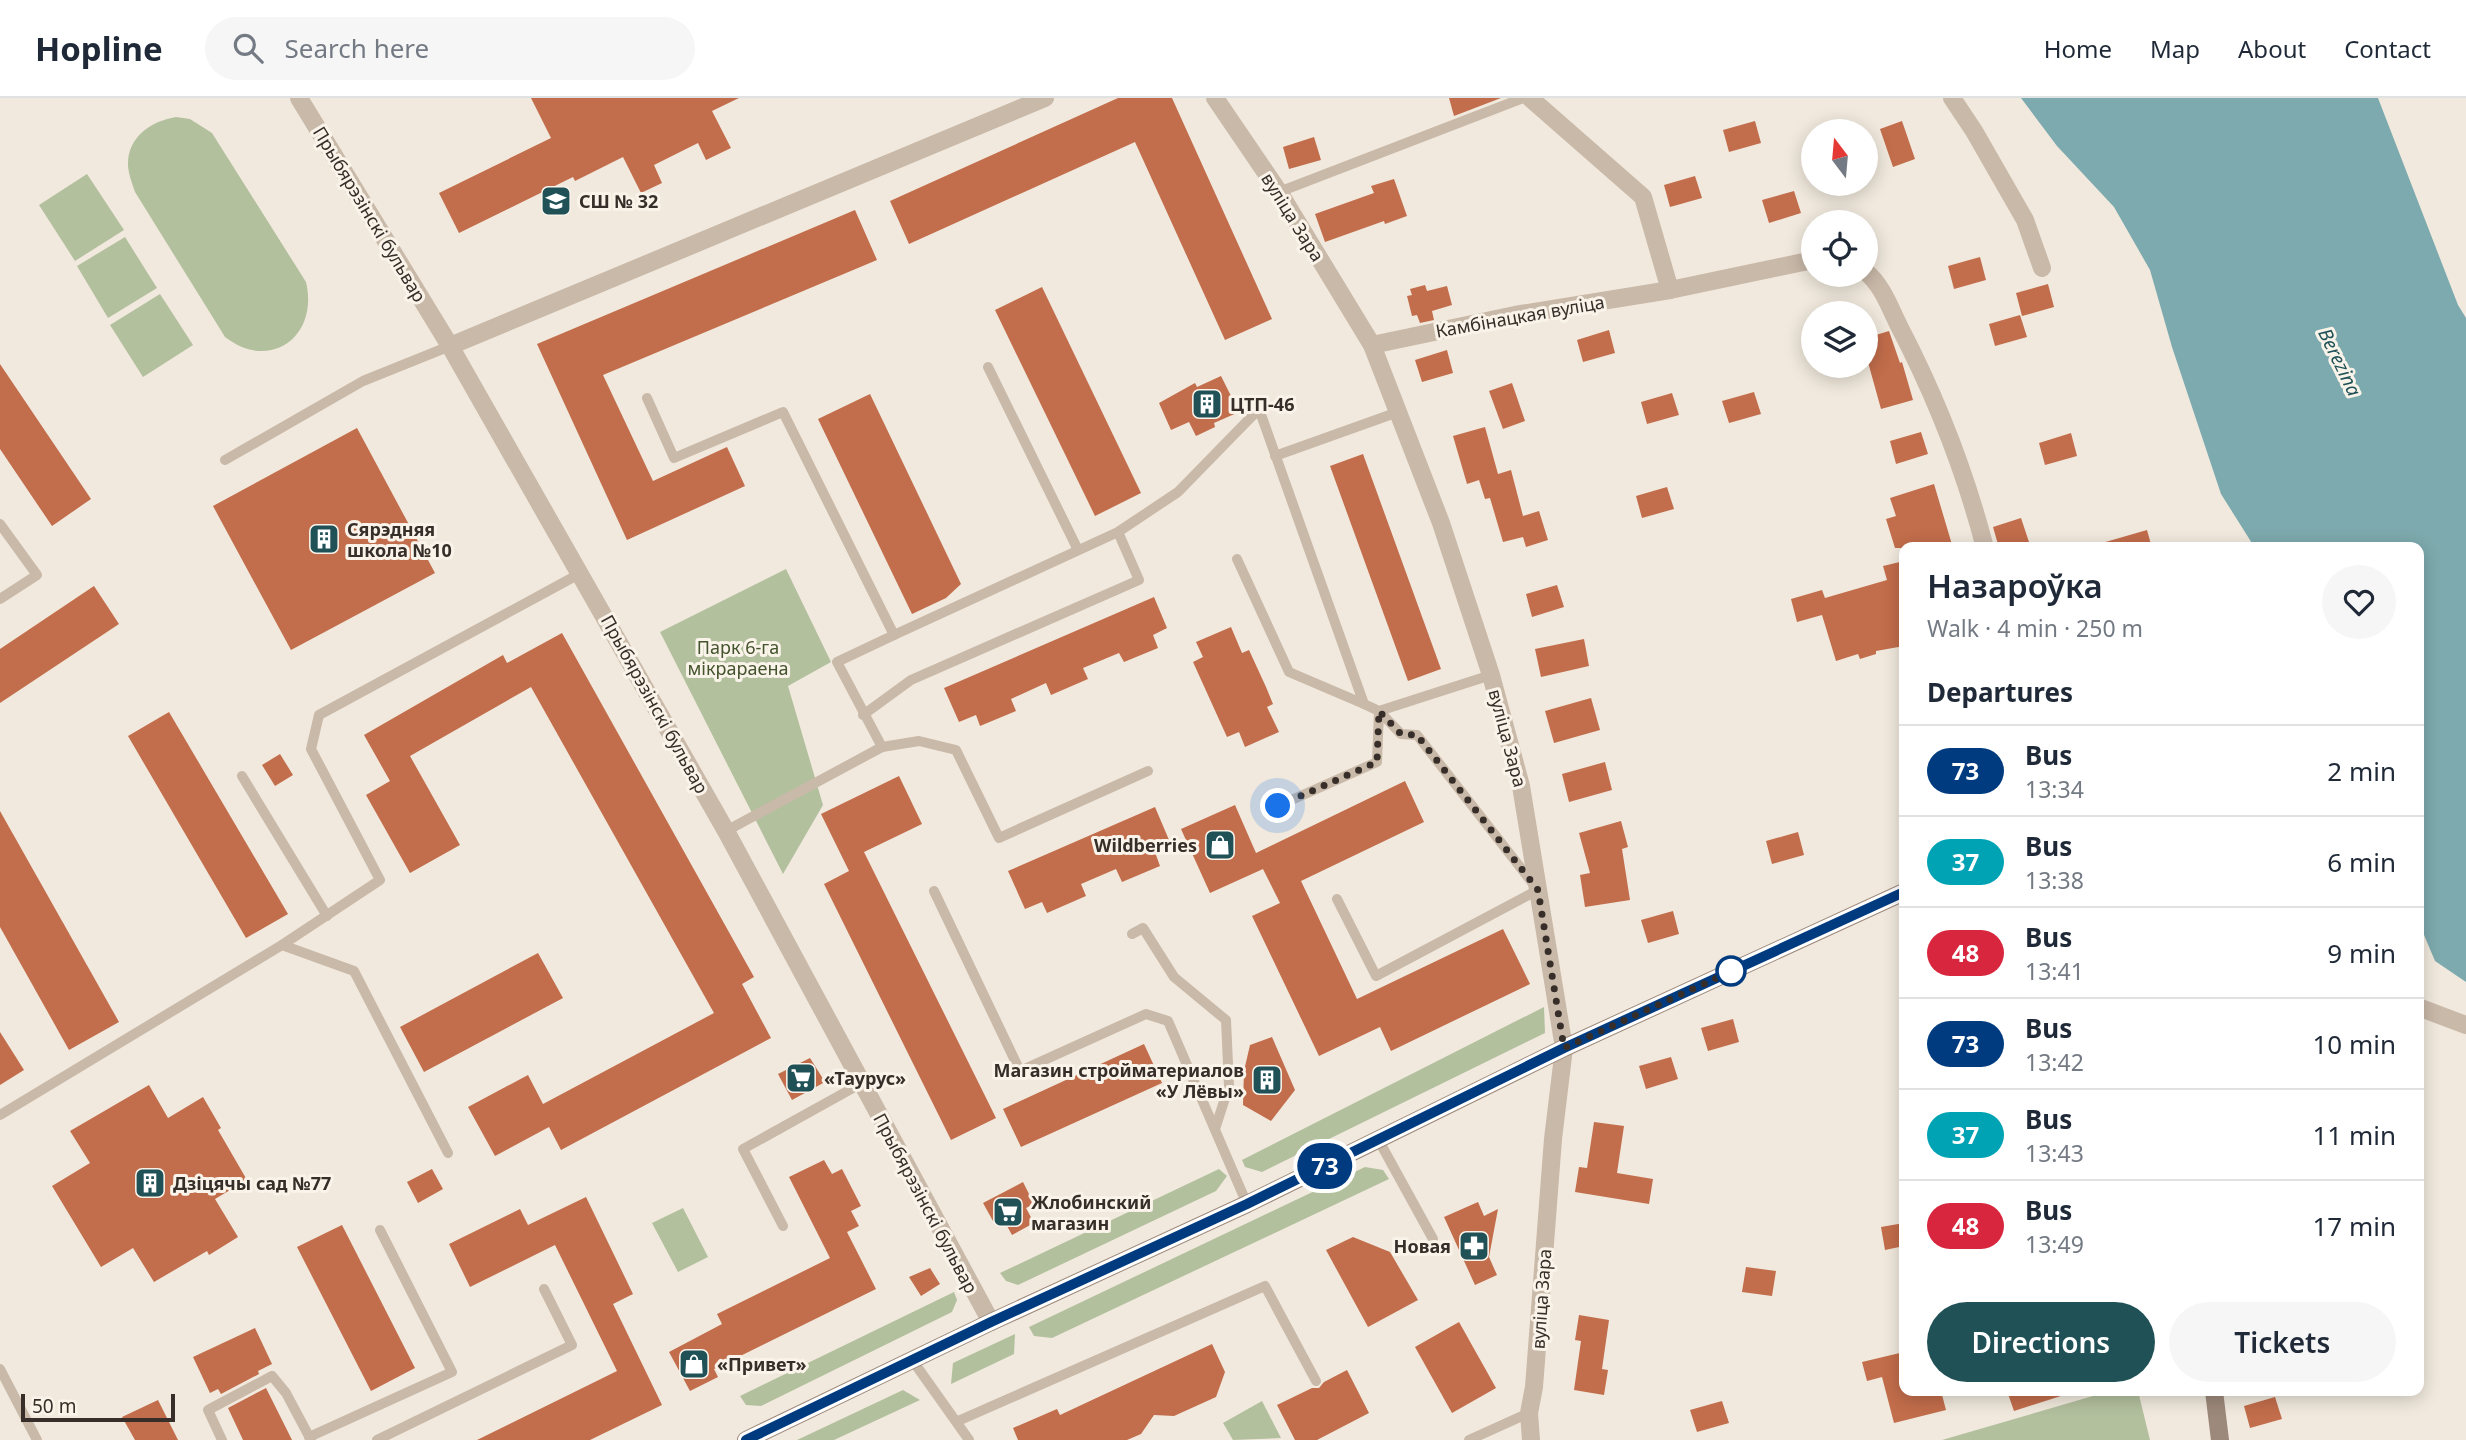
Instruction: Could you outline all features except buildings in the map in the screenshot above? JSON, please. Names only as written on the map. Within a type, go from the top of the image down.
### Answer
[{"type":"street","name":"Прыбярэзінскі бульвар","points":[[299,98],[450,346],[581,573],[726,831],[991,1322]]},
{"type":"street","points":[[450,346],[1045,98]]},
{"type":"street","name":"вуліца Зара","points":[[1215,98],[1279,192],[1372,345],[1441,523],[1491,676],[1521,786],[1564,1048],[1553,1139],[1530,1413],[1531,1440]]},
{"type":"street","points":[[1530,98],[1643,197],[1670,290]]},
{"type":"street","points":[[1952,98],[1975,131],[2025,220],[2042,268]]},
{"type":"street","name":"Камбінацкая вуліца","points":[[1372,345],[1515,315],[1670,290],[1801,263]]},
{"type":"street","points":[[1878,286],[1927,381],[1974,504],[1984,542]]},
{"type":"street","points":[[746,1440],[991,1322],[1247,1204],[1564,1048],[1899,894]]},
{"type":"street","points":[[2424,1009],[2466,1025]]},
{"type":"street","points":[[2215,1396],[2220,1440]]},
{"type":"lane","points":[[1279,192],[1523,98]]},
{"type":"lane","points":[[225,460],[363,381],[450,346]]},
{"type":"lane","points":[[988,367],[1078,550]]},
{"type":"lane","points":[[648,398],[674,458],[783,412],[894,635]]},
{"type":"lane","points":[[882,747],[837,662],[1118,532],[1178,492],[1259,409],[1364,704]]},
{"type":"lane","points":[[1275,456],[1398,412]]},
{"type":"lane","points":[[0,523],[37,575],[0,599]]},
{"type":"lane","points":[[863,715],[911,680],[1139,580],[1118,532]]},
{"type":"lane","points":[[1237,559],[1289,672],[1379,711],[1401,734],[1417,735],[1538,890],[1376,976],[1337,899]]},
{"type":"lane","points":[[0,1115],[282,945],[380,880],[311,748],[319,715],[581,573]]},
{"type":"lane","points":[[1379,711],[1491,676]]},
{"type":"lane","points":[[1278,806],[1377,762],[1379,711]]},
{"type":"lane","points":[[726,831],[882,747],[919,741],[956,750],[999,838],[1148,771]]},
{"type":"lane","points":[[242,776],[327,916]]},
{"type":"lane","points":[[934,891],[1020,1071],[1146,1014],[1168,1021],[1247,1204]]},
{"type":"lane","points":[[1132,934],[1143,928],[1174,977],[1226,1020],[1229,1086],[1215,1129]]},
{"type":"lane","points":[[282,945],[354,971],[448,1153]]},
{"type":"lane","points":[[783,1226],[743,1149],[862,1083]]},
{"type":"lane","points":[[1378,1139],[1433,1239]]},
{"type":"lane","points":[[222,1440],[208,1410],[272,1376],[286,1394],[310,1438],[452,1372],[380,1230]]},
{"type":"lane","points":[[958,1421],[1265,1286],[1316,1381]]},
{"type":"lane","points":[[377,1440],[572,1345],[544,1289]]},
{"type":"lane","points":[[913,1361],[969,1440]]},
{"type":"lane","points":[[0,1369],[37,1440]]},
{"type":"lane","points":[[1469,1440],[1530,1413]]},
{"type":"green space","points":[[176,117],[190,119],[212,133],[306,282],[308,302],[305,319],[298,333],[287,343],[274,349],[258,351],[242,347],[225,337],[135,192],[128,167],[132,145],[150,126]]},
{"type":"green space","points":[[87,174],[124,230],[75,261],[39,205]]},
{"type":"green space","points":[[125,237],[157,288],[108,318],[77,266]]},
{"type":"green space","points":[[160,294],[193,345],[143,377],[110,325]]},
{"type":"green space","name":"Парк 6-га мікрараена","points":[[786,569],[831,662],[788,686],[823,805],[783,874],[660,632]]},
{"type":"green space","points":[[1544,1007],[1545,1033],[1262,1172],[1245,1167],[1242,1160]]},
{"type":"green space","points":[[1365,1167],[1383,1170],[1389,1179],[1052,1338],[1034,1336],[1029,1327]]},
{"type":"green space","points":[[1219,1169],[1227,1176],[1216,1191],[1018,1285],[1006,1281],[1000,1273]]},
{"type":"green space","points":[[683,1208],[708,1257],[678,1272],[652,1223]]},
{"type":"green space","points":[[954,1292],[957,1300],[952,1312],[761,1406],[746,1405],[740,1396]]},
{"type":"green space","points":[[1015,1334],[1014,1354],[951,1384],[953,1363]]},
{"type":"green space","points":[[903,1390],[920,1400],[834,1440],[797,1440]]},
{"type":"green space","points":[[2093,1396],[2139,1396],[2150,1440],[1942,1440]]},
{"type":"green space","points":[[1262,1401],[1281,1438],[1233,1440],[1223,1423]]},
{"type":"water","name":"Berezina","points":[[2021,98],[2378,98],[2458,305],[2466,318],[2466,982],[2435,961],[2424,935],[2424,542],[2251,542],[2221,494],[2172,347],[2150,270],[2114,207],[2057,146]]},
{"type":"bus line","name":"73","points":[[746,1440],[991,1322],[1247,1204],[1564,1048],[1899,894]]},
{"type":"place","name":"СШ № 32","points":[[556,201]]},
{"type":"place","name":"ЦТП-46","points":[[1207,404]]},
{"type":"place","name":"Сярэдняя школа №10","points":[[324,539]]},
{"type":"place","name":"Wildberries","points":[[1220,845]]},
{"type":"place","name":"«Таурус»","points":[[801,1078]]},
{"type":"place","name":"Магазин стройматериалов «У Лёвы»","points":[[1267,1080]]},
{"type":"place","name":"Дзіцячы сад №77","points":[[150,1183]]},
{"type":"place","name":"Жлобинский магазин","points":[[1008,1212]]},
{"type":"place","name":"Новая","points":[[1474,1246]]},
{"type":"place","name":"«Привет»","points":[[694,1364]]},
{"type":"route","points":[[1278,806],[1377,762],[1379,711],[1401,734],[1417,735],[1538,890],[1564,1048],[1734,970],[1731,971]]}]
